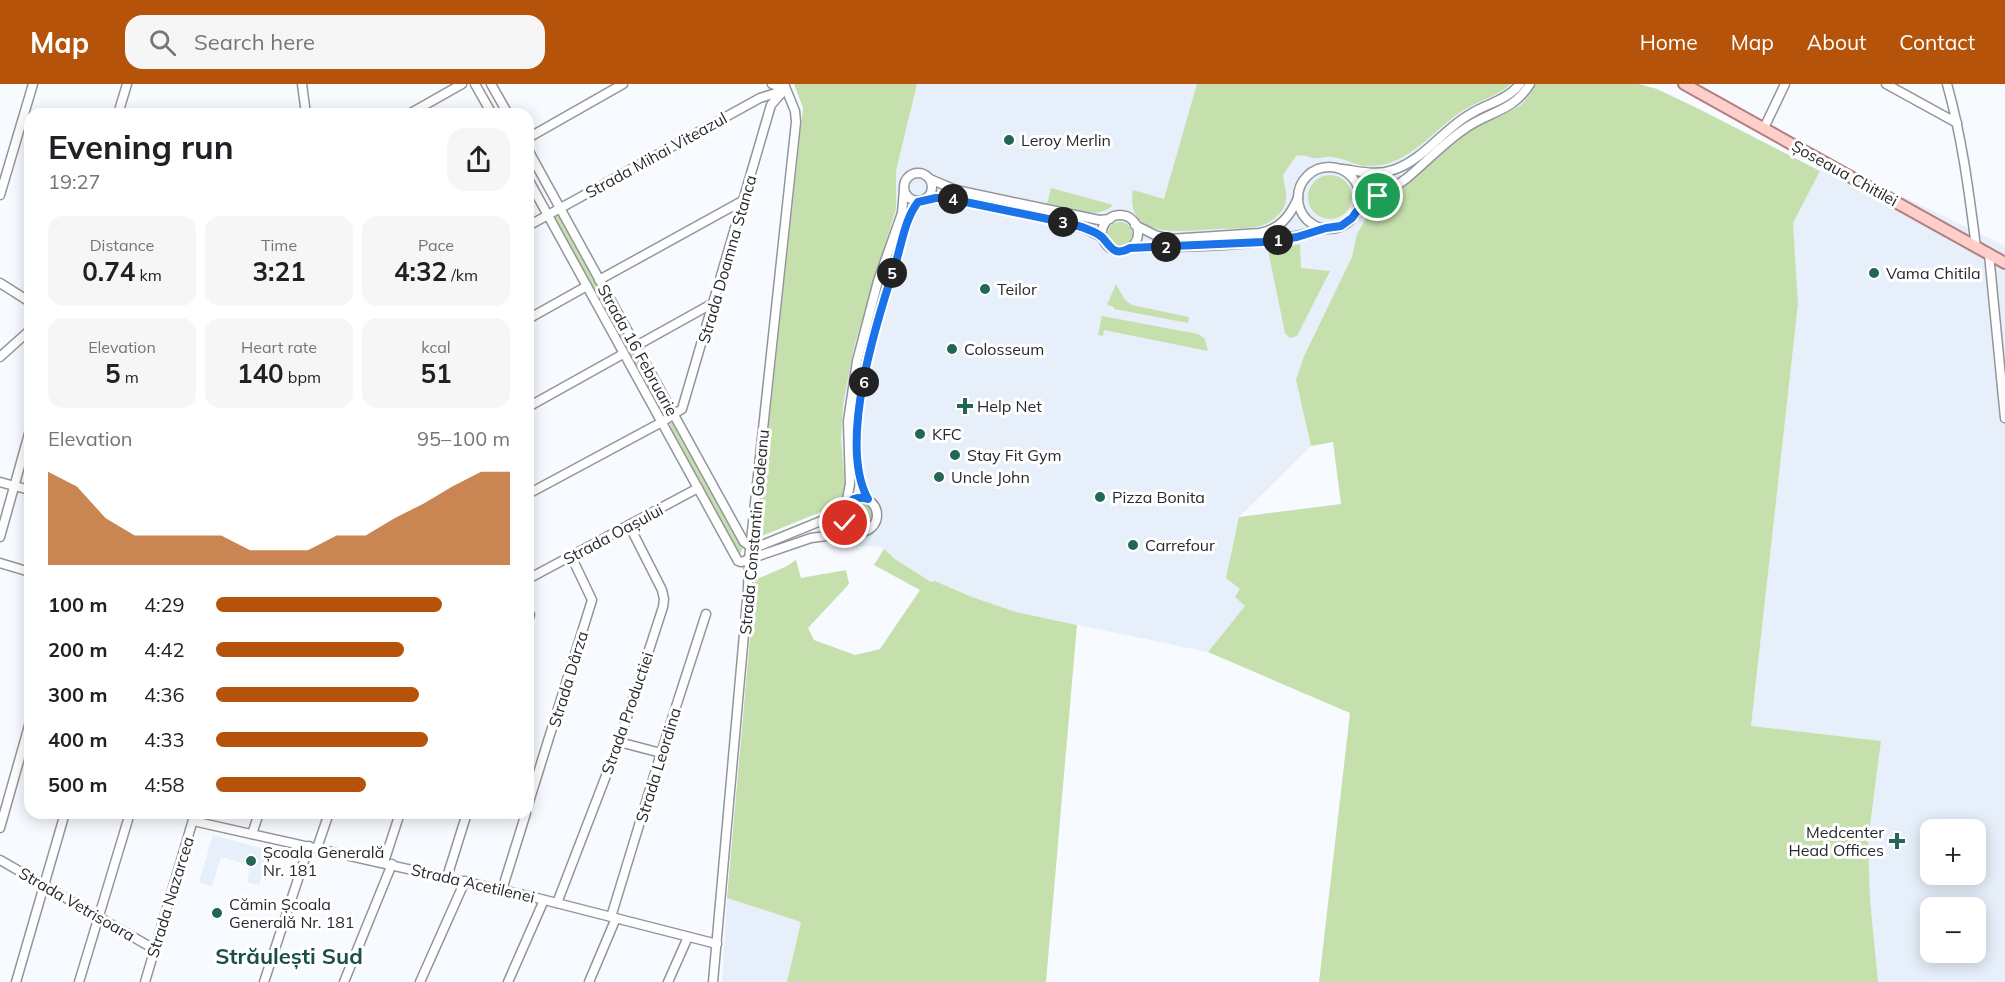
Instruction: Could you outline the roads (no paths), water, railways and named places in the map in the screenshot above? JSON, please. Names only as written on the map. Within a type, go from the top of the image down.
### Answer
[{"type":"main road","name":"Șoseaua Chitilei","points":[[1684,84],[2005,263]]},
{"type":"street","points":[[26,108],[33,84]]},
{"type":"street","points":[[120,108],[127,84]]},
{"type":"street","points":[[302,84],[305,108]]},
{"type":"street","points":[[420,108],[462,84]]},
{"type":"street","points":[[475,84],[489,108]]},
{"type":"street","points":[[491,84],[505,108]]},
{"type":"street","points":[[534,135],[623,84]]},
{"type":"street","points":[[772,84],[784,87]]},
{"type":"street","points":[[857,532],[845,523],[845,508],[850,484],[848,421],[855,370],[878,281],[902,213],[905,181],[912,174],[922,173],[956,190],[1099,220],[1121,216],[1155,235],[1170,239],[1268,232],[1283,222],[1292,210],[1300,187],[1312,171],[1332,167],[1370,173],[1401,167],[1419,155],[1460,120],[1504,99],[1520,84]]},
{"type":"street","points":[[1357,211],[1405,179],[1463,129],[1512,105],[1523,95],[1530,84]]},
{"type":"street","points":[[1764,128],[1785,84]]},
{"type":"street","points":[[1886,84],[1958,123]]},
{"type":"street","points":[[1947,84],[1958,123],[1976,247]]},
{"type":"street","name":"Strada Doamna Stanca","points":[[534,491],[662,422],[679,412],[684,405],[771,105],[784,87]]},
{"type":"street","name":"Strada Mihai Viteazul","points":[[534,222],[784,87]]},
{"type":"street","name":"Strada Constantin Godeanu","points":[[713,982],[748,593],[749,559],[796,122],[795,111],[784,87]]},
{"type":"street","points":[[0,195],[24,114]]},
{"type":"street","name":"Strada 16 Februarie","points":[[534,161],[744,542],[751,547]]},
{"type":"street","points":[[904,190],[909,198],[922,200],[946,198],[1072,224],[1102,238],[1112,250],[1121,251],[1130,248],[1263,242],[1297,237],[1341,226],[1352,218],[1360,203],[1358,187],[1349,174],[1342,169]]},
{"type":"street","points":[[749,559],[811,538],[869,530],[877,519],[877,510],[868,499],[861,482],[858,463],[860,404],[881,305],[909,216],[932,192],[930,179]]},
{"type":"street","name":"Strada 16 Februarie","points":[[534,190],[738,561],[749,559]]},
{"type":"street","points":[[1298,197],[1299,206],[1309,221],[1326,228]]},
{"type":"street","points":[[600,280],[744,200]]},
{"type":"street","points":[[1102,238],[1103,228],[1110,219]]},
{"type":"street","points":[[1130,248],[1136,240],[1135,225]]},
{"type":"street","points":[[1989,254],[2005,418]]},
{"type":"street","points":[[0,284],[24,298]]},
{"type":"street","points":[[534,315],[587,286]]},
{"type":"street","points":[[636,346],[715,302]]},
{"type":"street","points":[[0,357],[24,335]]},
{"type":"street","points":[[534,404],[623,354]]},
{"type":"street","points":[[0,537],[24,452]]},
{"type":"street","points":[[0,482],[24,488]]},
{"type":"street","name":"Strada Oașului","points":[[534,576],[698,488]]},
{"type":"street","points":[[751,547],[762,545],[845,508],[854,499],[868,499]]},
{"type":"street","name":"Strada Productiei","points":[[557,903],[619,742],[664,599],[662,590],[629,525]]},
{"type":"street","name":"Strada Dârza","points":[[534,787],[592,600],[571,556]]},
{"type":"street","points":[[0,563],[24,570]]},
{"type":"street","name":"Strada Leordina","points":[[589,982],[613,917],[661,753],[706,614]]},
{"type":"street","points":[[619,742],[661,753]]},
{"type":"street","points":[[1,822],[24,743]]},
{"type":"street","points":[[16,982],[63,819]]},
{"type":"street","points":[[79,982],[128,819]]},
{"type":"street","name":"Strada Nazarcea","points":[[145,982],[193,819]]},
{"type":"street","name":"Strada Acetilenei","points":[[201,819],[252,834],[465,881],[717,944]]},
{"type":"street","points":[[252,834],[257,819]]},
{"type":"street","points":[[264,982],[313,847],[326,819]]},
{"type":"street","points":[[344,982],[388,863],[399,819]]},
{"type":"street","points":[[447,877],[465,819]]},
{"type":"street","points":[[502,890],[524,819]]},
{"type":"street","name":"Strada Vetrisoara","points":[[0,860],[154,949]]},
{"type":"street","points":[[420,982],[465,881]]},
{"type":"street","points":[[508,982],[544,900]]},
{"type":"street","points":[[668,982],[688,936]]},
{"type":"place","name":"Leroy Merlin","points":[[1009,140]]},
{"type":"place","name":"Vama Chitila","points":[[1874,273]]},
{"type":"place","name":"Teilor","points":[[985,289]]},
{"type":"place","name":"Colosseum","points":[[952,349]]},
{"type":"place","name":"Help Net","points":[[965,406]]},
{"type":"place","name":"KFC","points":[[920,434]]},
{"type":"place","name":"Stay Fit Gym","points":[[955,455]]},
{"type":"place","name":"Uncle John","points":[[939,477]]},
{"type":"place","name":"Pizza Bonita","points":[[1100,497]]},
{"type":"place","name":"Carrefour","points":[[1133,545]]},
{"type":"place","name":"Medcenter Head Offices","points":[[1897,841]]},
{"type":"place","name":"Școala Generală Nr. 181","points":[[251,861]]},
{"type":"place","name":"Cămin Școala Generală Nr. 181","points":[[217,913]]},
{"type":"district","name":"Străulești Sud","points":[[289,956]]}]
